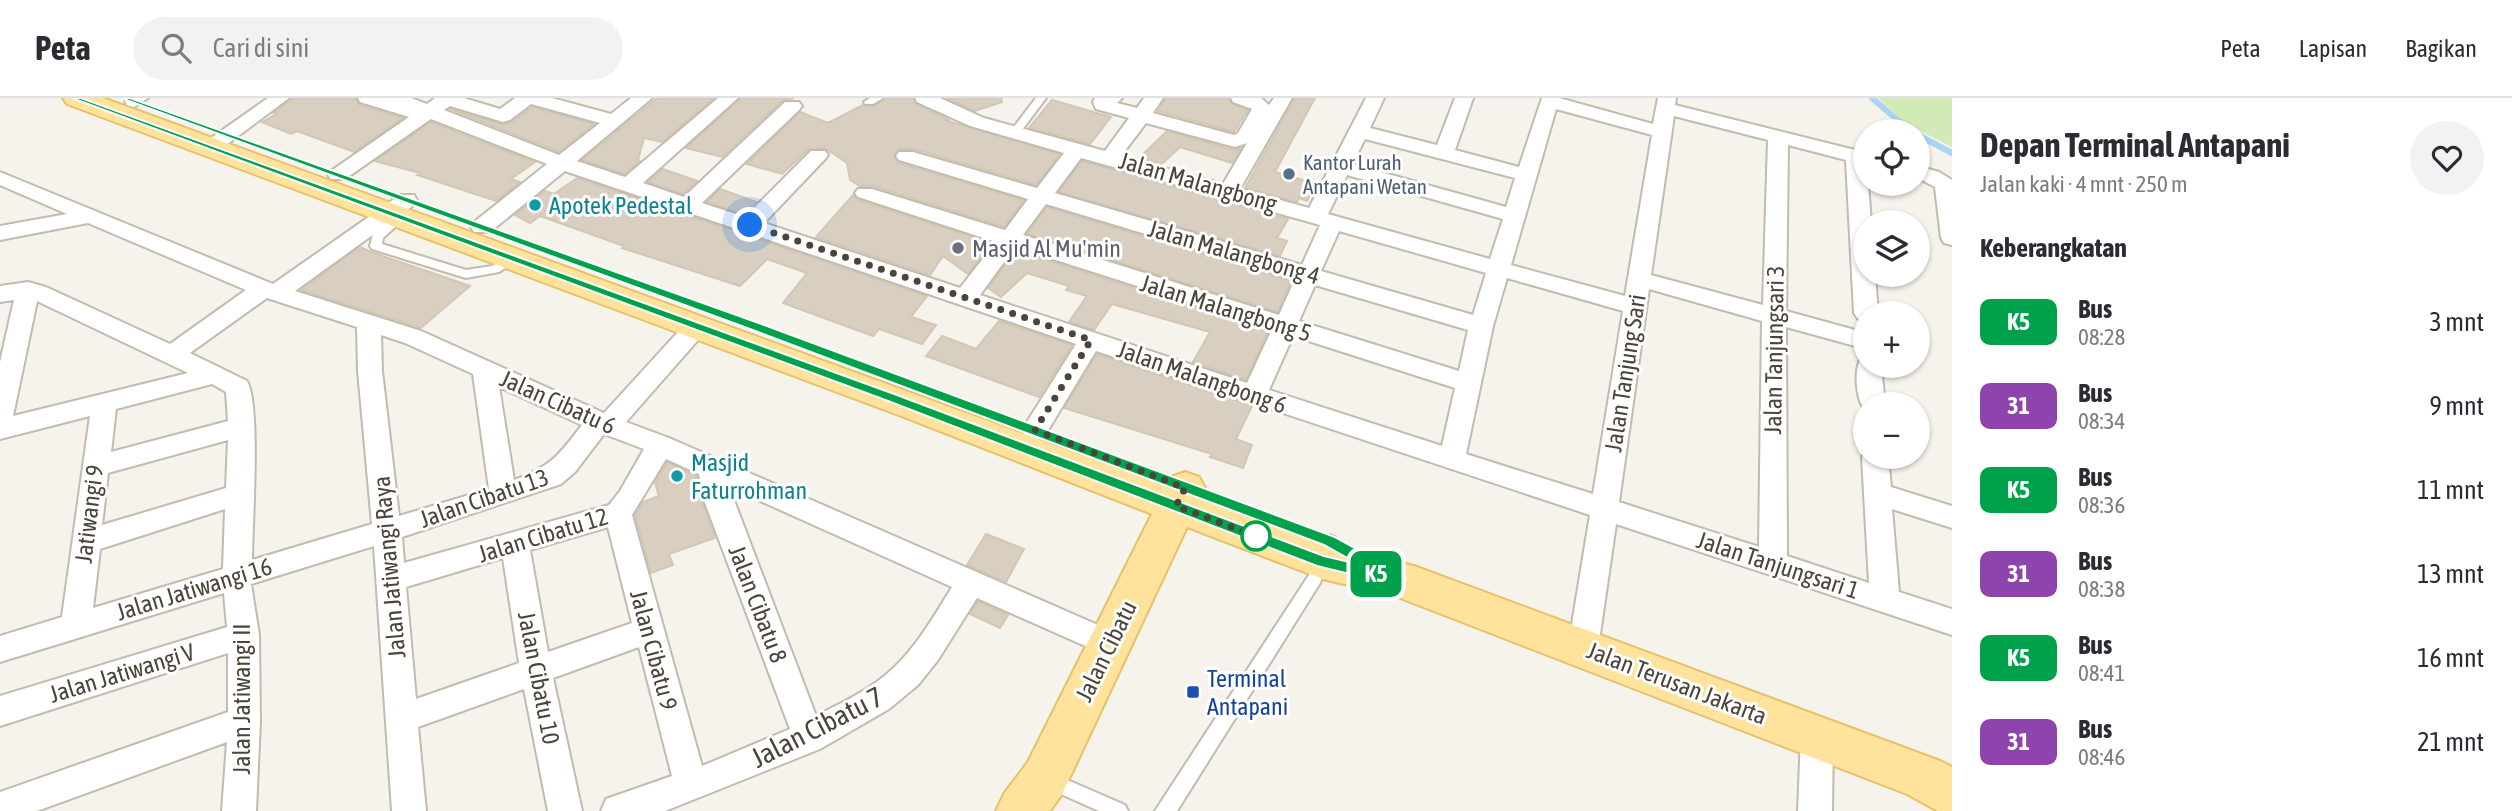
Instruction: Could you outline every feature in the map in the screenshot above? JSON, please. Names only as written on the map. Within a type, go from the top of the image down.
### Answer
[{"type":"main road","name":"Jalan Terusan Jakarta","points":[[77,98],[129,102],[220,141],[399,210],[513,259],[697,327],[923,399],[1035,430],[1180,497]]},
{"type":"main road","name":"Jalan Terusan Jakarta","points":[[220,141],[338,175],[399,210],[482,227],[923,399],[1923,777],[1952,793]]},
{"type":"main road","name":"Jalan Cibatu","points":[[1033,794],[1110,644],[1180,497]]},
{"type":"street","points":[[220,141],[280,98]]},
{"type":"street","points":[[367,98],[390,100],[424,116]]},
{"type":"street","points":[[338,175],[446,98],[503,116],[529,98],[615,121]]},
{"type":"street","points":[[482,227],[643,98]]},
{"type":"street","points":[[628,185],[729,98]]},
{"type":"street","points":[[1113,98],[1102,102],[1103,105],[1235,141],[1245,137],[1262,109],[1258,103],[1240,98]]},
{"type":"street","points":[[1104,156],[1135,115],[1154,98]]},
{"type":"street","points":[[1229,191],[1283,98]]},
{"type":"street","points":[[1254,395],[1310,274],[1340,167],[1374,98]]},
{"type":"street","points":[[1444,153],[1464,98]]},
{"type":"street","name":"Jalan Malangbong","points":[[930,99],[978,122],[1635,307]]},
{"type":"street","name":"Jalan Malangbong 6","points":[[390,100],[562,163],[1254,395],[1605,509]]},
{"type":"street","points":[[1452,460],[1481,326],[1549,101],[1664,113],[1778,136],[1853,156]]},
{"type":"street","points":[[688,204],[792,106]]},
{"type":"street","name":"Jalan Tanjung Sari","points":[[1583,648],[1664,113]]},
{"type":"street","points":[[1358,131],[1528,176]]},
{"type":"street","name":"Jalan Tanjungsari 3","points":[[1773,564],[1778,136]]},
{"type":"street","points":[[965,298],[1077,149]]},
{"type":"street","points":[[750,225],[818,155]]},
{"type":"street","name":"Jalan Malangbong 4","points":[[906,156],[1481,326]]},
{"type":"street","points":[[1340,167],[1515,216]]},
{"type":"street","points":[[1930,176],[1945,185],[1952,239]]},
{"type":"street","name":"Jalan Cibatu 6","points":[[0,178],[270,291],[412,337],[604,424],[660,445],[1110,644]]},
{"type":"street","name":"Jalan Malangbong 5","points":[[865,193],[1287,328],[1469,383]]},
{"type":"street","points":[[1862,196],[1866,301]]},
{"type":"street","points":[[171,355],[399,210]]},
{"type":"street","points":[[0,233],[90,216]]},
{"type":"street","points":[[1639,279],[1853,337]]},
{"type":"street","points":[[0,294],[28,290],[116,327],[215,375]]},
{"type":"street","points":[[0,417],[28,290]]},
{"type":"street","name":"Jalan Jatiwangi Raya","points":[[369,323],[370,371],[392,579],[409,811]]},
{"type":"street","name":"Jalan Cibatu 13","points":[[387,530],[503,495],[552,477],[697,327]]},
{"type":"street","points":[[1035,430],[1091,340]]},
{"type":"street","points":[[484,369],[503,495]]},
{"type":"street","points":[[0,429],[215,375]]},
{"type":"street","name":"Jalan Jatiwangi II","points":[[215,375],[238,387],[241,427],[238,582],[244,635],[244,721],[239,811]]},
{"type":"street","name":"Jatiwangi 9","points":[[76,625],[93,467],[104,403]]},
{"type":"street","points":[[93,467],[241,427]]},
{"type":"street","name":"Jalan Cibatu 12","points":[[392,579],[618,513],[630,499],[660,445]]},
{"type":"street","name":"Jalan Cibatu 8","points":[[711,469],[718,499],[809,738]]},
{"type":"street","points":[[1876,469],[1885,600]]},
{"type":"street","points":[[86,542],[240,494]]},
{"type":"street","points":[[1878,494],[1952,517]]},
{"type":"street","name":"Jalan Tanjungsari 1","points":[[1605,509],[1952,622]]},
{"type":"street","name":"Jalan Cibatu 9","points":[[618,513],[691,786]]},
{"type":"street","name":"Jalan Jatiwangi 16","points":[[0,649],[76,625],[238,582],[387,530]]},
{"type":"street","name":"Jalan Cibatu 10","points":[[515,544],[536,671],[565,811]]},
{"type":"street","name":"Jalan Cibatu 7","points":[[618,811],[691,786],[809,738],[897,686],[920,662],[971,583]]},
{"type":"street","points":[[401,719],[649,630]]},
{"type":"street","name":"Jalan Jatiwangi V","points":[[0,711],[244,635]]},
{"type":"street","points":[[0,808],[244,721]]},
{"type":"street","points":[[1815,811],[1816,736]]},
{"type":"lane","points":[[1015,132],[1041,98]]},
{"type":"lane","points":[[1164,811],[1170,808],[1230,713],[1326,551]]},
{"type":"lane","points":[[1033,794],[1119,811]]},
{"type":"green space","points":[[1878,98],[1952,98],[1952,147],[1930,136],[1930,119],[1901,119]]},
{"type":"building","points":[[292,98],[356,98],[359,105],[403,118],[354,152],[297,131],[291,134],[262,122],[276,114],[273,113]]},
{"type":"building","points":[[657,98],[714,98],[662,142],[644,138],[638,160],[640,161],[624,174],[582,160]]},
{"type":"building","points":[[741,98],[794,98],[783,100],[722,157],[686,148]]},
{"type":"building","points":[[885,98],[913,98],[916,104],[948,119],[945,120],[1060,154],[1036,185],[914,149],[899,149],[894,154],[898,163],[1024,200],[1004,227],[873,186],[860,186],[850,180],[847,163],[825,148],[809,149],[782,174],[747,164],[800,112],[828,123],[863,105],[874,106]]},
{"type":"building","points":[[946,98],[1001,98],[1002,102],[975,111]]},
{"type":"building","points":[[1166,98],[1228,98],[1232,104],[1248,110],[1234,132],[1158,111]]},
{"type":"building","points":[[1295,98],[1315,98],[1275,172],[1317,184],[1307,201],[1299,198],[1297,202],[1245,188]]},
{"type":"building","points":[[1052,100],[1111,117],[1090,144],[1029,128]]},
{"type":"building","points":[[532,107],[594,124],[559,152],[450,109],[504,125]]},
{"type":"building","points":[[431,122],[535,162],[511,179],[520,182],[496,201],[417,175],[420,173],[375,161]]},
{"type":"building","points":[[1167,131],[1234,150],[1241,148],[1232,163],[1180,147],[1162,164],[1139,158]]},
{"type":"building","points":[[1082,161],[1288,219],[1277,238],[1287,241],[1280,256],[1059,192]]},
{"type":"building","points":[[663,169],[697,181],[683,194],[648,182]]},
{"type":"building","points":[[577,178],[927,296],[911,317],[936,325],[922,344],[879,329],[873,336],[783,303],[807,273],[767,259],[740,286],[622,248],[624,246],[540,216],[530,223],[515,215],[545,191],[554,194]]},
{"type":"building","points":[[720,189],[756,202],[744,214],[707,202]]},
{"type":"building","points":[[853,195],[857,200],[992,243],[968,274],[943,256],[930,275],[816,237]]},
{"type":"building","points":[[1047,207],[1291,281],[1278,312],[1027,234]]},
{"type":"building","points":[[360,247],[470,286],[421,328],[301,290]]},
{"type":"building","points":[[1016,250],[1268,331],[1246,380],[1193,362],[1210,332],[1112,304],[1094,330],[1069,322],[1087,296],[1066,290],[1069,286],[1027,273],[1001,297],[988,288]]},
{"type":"building","points":[[999,321],[1072,345],[1039,397],[926,356],[942,336],[976,349]]},
{"type":"building","points":[[1097,354],[1252,406],[1236,439],[1252,445],[1243,468],[1210,457],[1212,454],[1064,408]]},
{"type":"building","points":[[667,462],[697,476],[702,501],[715,538],[669,554],[673,565],[651,573],[635,515],[643,502],[659,496],[655,483]]},
{"type":"building","points":[[986,534],[1024,549],[1006,582],[967,565]]},
{"type":"building","points":[[978,601],[1008,615],[1000,628],[970,614]]},
{"type":"waterway","points":[[1872,98],[1896,119]]},
{"type":"waterway","points":[[1930,141],[1952,153]]},
{"type":"bus line","name":"K5","points":[[77,98],[892,398],[1323,562],[1399,579],[1330,541],[762,329],[126,98]]},
{"type":"place","name":"Kantor Lurah Antapani Wetan","points":[[1289,174]]},
{"type":"place","name":"Apotek Pedestal","points":[[535,205]]},
{"type":"place","name":"Masjid Al Mu'min","points":[[958,248]]},
{"type":"place","name":"Masjid Faturrohman","points":[[677,476]]},
{"type":"place","name":"Terminal Antapani","points":[[1193,692]]},
{"type":"route","points":[[750,225],[1091,340],[1035,430],[1185,488],[1176,506],[1256,536]]}]
